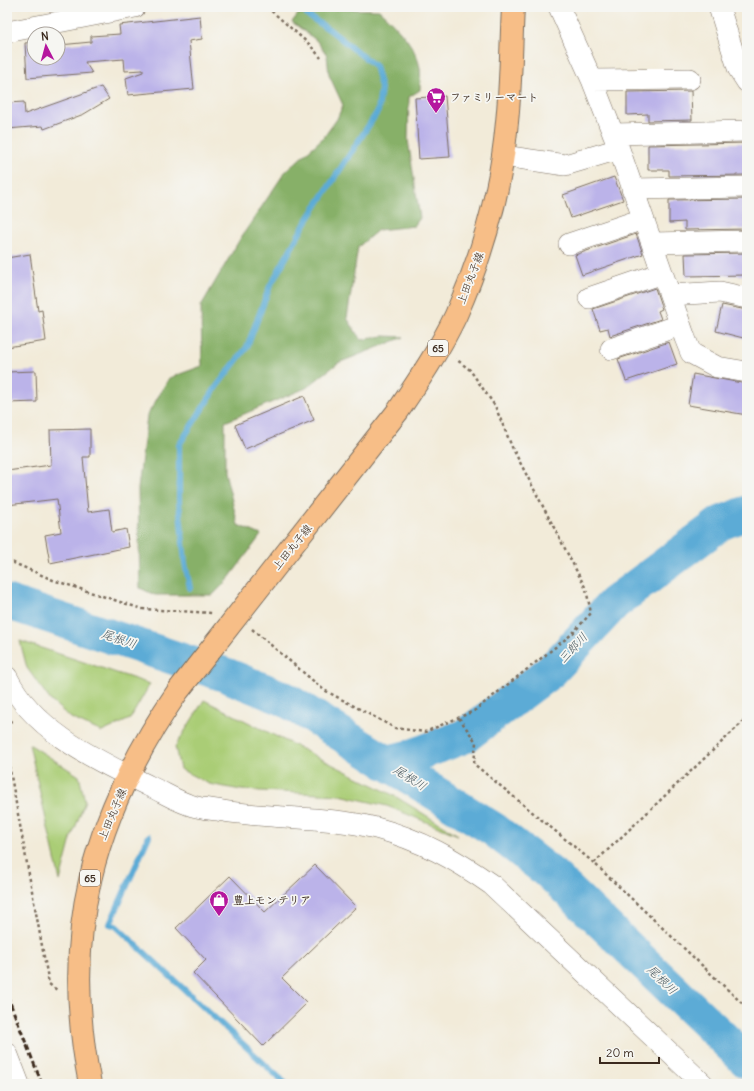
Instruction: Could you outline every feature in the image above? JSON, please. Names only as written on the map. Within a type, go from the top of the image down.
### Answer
[{"type":"main road","name":"上田丸子線","points":[[90,1084],[78,1004],[78,967],[81,926],[97,849],[110,813],[128,776],[162,714],[178,691],[310,526],[398,411],[455,316],[485,238],[503,156],[508,107],[512,7]]},
{"type":"street","points":[[7,32],[135,7]]},
{"type":"street","points":[[559,7],[592,80],[616,142],[691,353],[717,366],[747,372]]},
{"type":"street","points":[[719,7],[738,68],[747,82]]},
{"type":"street","points":[[592,80],[690,79]]},
{"type":"street","points":[[503,156],[565,165],[616,142],[747,131]]},
{"type":"street","points":[[632,189],[747,187]]},
{"type":"street","points":[[570,244],[643,218]]},
{"type":"street","points":[[652,243],[747,241]]},
{"type":"street","points":[[590,298],[662,273]]},
{"type":"street","points":[[670,295],[720,292],[747,298]]},
{"type":"street","points":[[611,349],[680,325]]},
{"type":"street","points":[[7,677],[26,706],[49,729],[85,752],[128,776],[192,806],[252,816],[344,823],[375,828],[411,839],[458,861],[492,885],[703,1084]]},
{"type":"street","points":[[7,1054],[19,1084]]},
{"type":"path","points":[[267,7],[309,44],[321,58]]},
{"type":"path","points":[[7,560],[53,580],[142,609],[231,623],[324,690],[395,728],[425,732],[474,712],[572,634],[591,613],[586,589],[512,446],[495,406],[470,370],[438,346]]},
{"type":"path","points":[[460,718],[476,742],[474,764],[594,863],[747,1008]]},
{"type":"path","points":[[594,863],[747,718]]},
{"type":"path","points":[[7,728],[14,719]]},
{"type":"path","points":[[7,754],[49,984],[57,990]]},
{"type":"green space","points":[[303,8],[379,10],[404,36],[418,60],[420,68],[420,90],[409,97],[408,140],[420,218],[414,226],[378,230],[358,247],[347,318],[361,340],[383,336],[404,337],[338,363],[306,388],[225,422],[225,472],[238,525],[261,535],[229,578],[213,595],[155,595],[140,588],[138,489],[147,416],[169,378],[202,366],[201,306],[240,239],[285,172],[324,137],[337,119],[343,105],[329,75],[327,55],[316,40],[292,22]]},
{"type":"green space","points":[[20,641],[150,684],[130,719],[102,732],[71,718],[51,701],[27,668]]},
{"type":"green space","points":[[204,700],[393,795],[458,835],[387,806],[340,795],[241,790],[209,784],[180,769],[175,747]]},
{"type":"green space","points":[[29,744],[79,776],[85,801],[71,839],[60,881]]},
{"type":"building","points":[[200,16],[202,39],[189,41],[194,89],[128,95],[126,78],[143,72],[143,70],[125,71],[124,59],[85,62],[92,73],[27,78],[26,66],[66,66],[66,44],[91,42],[91,36],[120,34],[119,25]]},
{"type":"building","points":[[101,87],[109,99],[84,114],[44,129],[43,126],[7,129],[7,103],[24,102],[25,114]]},
{"type":"building","points":[[691,91],[692,120],[648,121],[648,114],[627,115],[627,92]]},
{"type":"building","points":[[445,96],[450,157],[419,159],[415,98]]},
{"type":"building","points":[[747,143],[747,175],[669,176],[669,170],[648,170],[648,145]]},
{"type":"building","points":[[614,177],[623,200],[571,218],[563,195]]},
{"type":"building","points":[[747,199],[747,229],[685,230],[685,222],[669,223],[669,200]]},
{"type":"building","points":[[636,234],[643,254],[582,275],[575,255]]},
{"type":"building","points":[[747,253],[747,275],[686,276],[685,254]]},
{"type":"building","points":[[30,254],[38,311],[42,310],[46,341],[7,347],[7,315],[10,315],[7,295],[7,258]]},
{"type":"building","points":[[655,288],[662,309],[658,311],[661,319],[610,336],[608,328],[600,330],[593,309]]},
{"type":"building","points":[[722,305],[747,310],[747,339],[716,331]]},
{"type":"building","points":[[669,342],[677,364],[626,381],[618,359]]},
{"type":"building","points":[[36,371],[37,402],[7,403],[7,372]]},
{"type":"building","points":[[693,374],[747,384],[747,415],[688,405]]},
{"type":"building","points":[[304,396],[314,420],[245,449],[235,425]]},
{"type":"building","points":[[90,429],[90,457],[83,457],[88,512],[109,509],[112,532],[126,529],[129,547],[50,563],[45,535],[61,532],[57,499],[7,505],[7,471],[51,465],[50,430]]},
{"type":"building","points":[[315,865],[356,907],[282,978],[307,1003],[263,1046],[193,973],[206,960],[176,928],[230,876],[265,912]]},
{"type":"waterway","points":[[190,588],[185,563],[179,502],[179,445],[217,386],[247,347],[270,286],[306,222],[378,111],[381,88],[375,66],[330,30],[307,15]]},
{"type":"waterway","name":"三郎川","points":[[386,763],[410,757],[465,736],[551,671],[614,603],[721,523],[747,513]]},
{"type":"waterway","name":"尾根川","points":[[7,602],[226,675],[285,699],[493,829],[551,874],[747,1061]]},
{"type":"waterway","points":[[149,836],[110,924],[116,926],[286,1084]]},
{"type":"railway","points":[[7,995],[42,1084]]},
{"type":"place","name":"ファミリーマート","points":[[436,114]]},
{"type":"place","name":"豊上モンテリア","points":[[219,917]]}]
